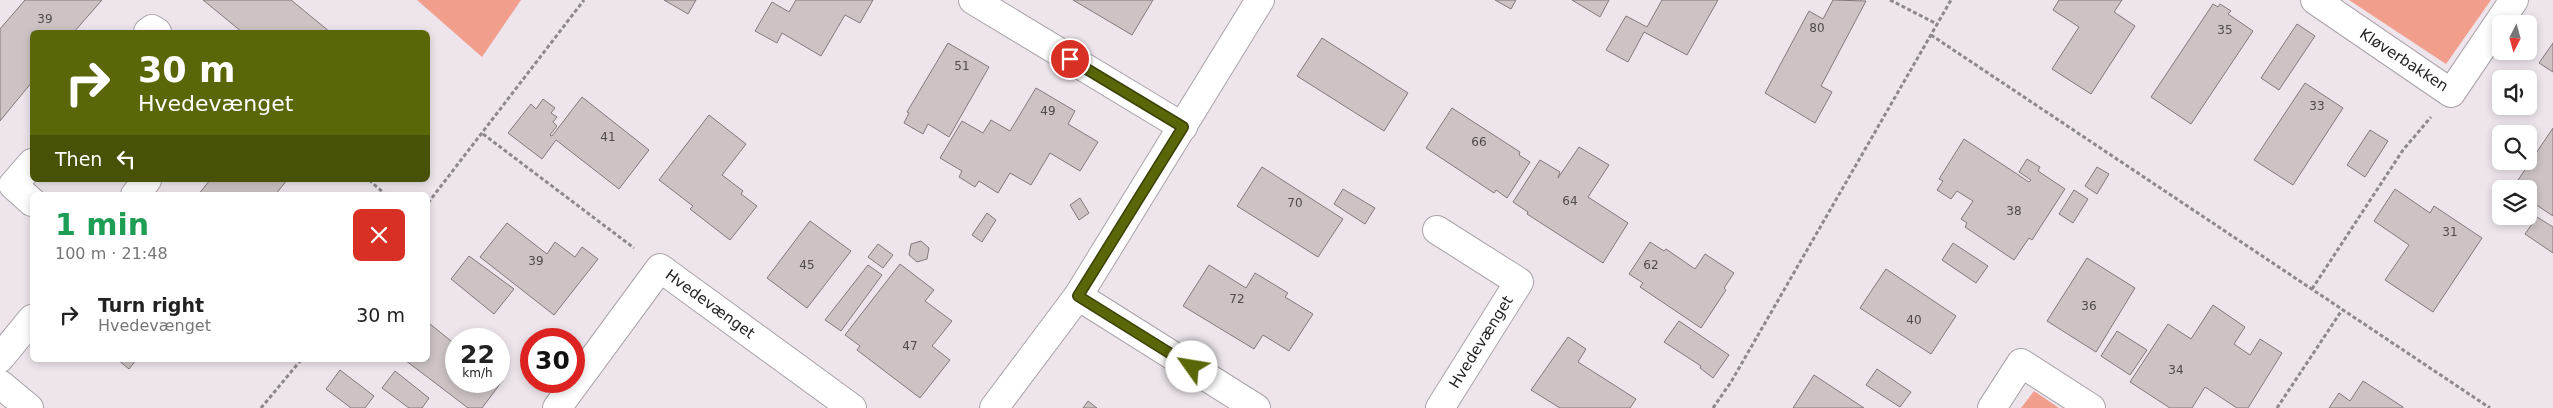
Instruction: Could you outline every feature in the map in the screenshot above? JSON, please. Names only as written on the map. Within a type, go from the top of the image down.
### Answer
[{"type":"street","points":[[973,0],[1183,127]]},
{"type":"street","points":[[994,408],[1078,296],[1260,0]]},
{"type":"street","name":"Kløverbakken","points":[[2316,0],[2451,93],[2514,0]]},
{"type":"street","points":[[30,165],[12,185],[30,200]]},
{"type":"street","points":[[137,192],[145,182]]},
{"type":"street","name":"Hvedevænget","points":[[1436,230],[1519,282],[1440,408]]},
{"type":"street","name":"Hvedevænget","points":[[557,408],[660,268],[852,408]]},
{"type":"street","points":[[1078,296],[1256,408]]},
{"type":"street","points":[[0,358],[30,321]]},
{"type":"street","points":[[1992,408],[2021,363],[2091,408]]},
{"type":"street","points":[[0,384],[29,408]]},
{"type":"path","points":[[430,200],[483,134],[584,0]]},
{"type":"path","points":[[1890,0],[1937,24]]},
{"type":"path","points":[[1713,408],[1731,382],[1951,0]]},
{"type":"path","points":[[1931,35],[2490,408]]},
{"type":"path","points":[[2312,289],[2403,150],[2451,93]]},
{"type":"path","points":[[483,134],[660,268]]},
{"type":"path","points":[[370,182],[382,192]]},
{"type":"path","points":[[2277,408],[2342,310]]},
{"type":"path","points":[[261,408],[299,362]]},
{"type":"shaded area","points":[[417,0],[521,0],[482,57]]},
{"type":"shaded area","points":[[2349,0],[2491,0],[2446,64]]},
{"type":"shaded area","points":[[2034,391],[2059,408],[2021,408]]},
{"type":"building","points":[[25,0],[102,0],[76,30],[30,30],[30,84],[0,121],[0,29]]},
{"type":"building","points":[[203,0],[291,0],[328,30],[240,30]]},
{"type":"building","points":[[664,0],[696,0],[688,14]]},
{"type":"building","points":[[796,0],[873,0],[860,23],[845,15],[821,56],[782,33],[777,43],[755,31],[772,2],[789,12]]},
{"type":"building","points":[[1073,0],[1153,0],[1132,35]]},
{"type":"building","points":[[1495,0],[1516,0],[1511,9]]},
{"type":"building","points":[[1572,0],[1609,0],[1600,17]]},
{"type":"building","points":[[1662,0],[1718,0],[1687,55],[1644,32],[1628,62],[1606,50],[1626,16],[1647,27]]},
{"type":"building","points":[[1833,0],[1866,1],[1821,86],[1832,92],[1815,123],[1765,93],[1809,11],[1823,19]]},
{"type":"building","points":[[2059,0],[2122,0],[2114,12],[2135,26],[2091,94],[2052,69],[2079,27],[2053,10]]},
{"type":"building","points":[[2213,4],[2218,7],[2220,4],[2231,11],[2228,14],[2253,31],[2191,124],[2151,97]]},
{"type":"building","points":[[2297,24],[2315,36],[2279,90],[2261,78]]},
{"type":"building","points":[[1322,38],[1408,93],[1384,131],[1297,76]]},
{"type":"building","points":[[948,43],[989,67],[949,137],[928,124],[923,134],[904,123],[909,113],[907,112]]},
{"type":"building","points":[[2553,43],[2553,72],[2539,63]]},
{"type":"building","points":[[2305,83],[2343,108],[2293,185],[2254,160]]},
{"type":"building","points":[[1036,88],[1075,111],[1068,124],[1098,142],[1080,171],[1050,153],[1031,185],[1010,173],[998,193],[979,181],[975,187],[959,177],[962,171],[940,158],[962,121],[983,133],[991,120],[1010,131]]},
{"type":"building","points":[[582,97],[649,150],[619,189],[556,140],[542,159],[508,133],[531,104],[536,109],[543,99],[555,108],[551,113],[557,117],[553,122],[557,126],[550,135],[552,136]]},
{"type":"building","points":[[1452,108],[1520,152],[1519,155],[1530,162],[1507,198],[1496,190],[1494,193],[1426,148]]},
{"type":"building","points":[[709,115],[746,144],[722,175],[743,191],[741,194],[757,206],[730,240],[690,209],[693,206],[659,180]]},
{"type":"building","points":[[2553,128],[2553,216],[2537,205],[2537,180],[2518,180],[2525,170],[2537,170],[2537,152]]},
{"type":"building","points":[[2370,130],[2388,141],[2365,177],[2347,165]]},
{"type":"building","points":[[1964,139],[2029,182],[2031,180],[2019,172],[2027,159],[2040,167],[2038,171],[2065,189],[2032,240],[2029,238],[2014,260],[1965,227],[1967,223],[1961,219],[1973,201],[1957,191],[1951,199],[1937,190],[1943,181],[1939,179]]},
{"type":"building","points":[[1579,147],[1609,165],[1588,197],[1628,223],[1603,263],[1527,214],[1528,212],[1513,202],[1540,160],[1560,172],[1558,178]]},
{"type":"building","points":[[1262,167],[1343,219],[1318,257],[1237,206]]},
{"type":"building","points":[[2097,167],[2109,174],[2097,194],[2085,186]]},
{"type":"building","points":[[208,182],[285,182],[277,192],[200,192]]},
{"type":"building","points":[[1343,189],[1375,208],[1365,224],[1334,204]]},
{"type":"building","points":[[2395,189],[2430,213],[2434,206],[2482,238],[2433,312],[2385,280],[2409,245],[2374,221]]},
{"type":"building","points":[[2074,190],[2088,199],[2073,223],[2059,214]]},
{"type":"building","points":[[1080,198],[1089,213],[1079,220],[1070,205]]},
{"type":"building","points":[[987,213],[996,220],[982,242],[972,235]]},
{"type":"building","points":[[2537,217],[2553,227],[2553,253],[2525,234],[2531,225],[2537,225]]},
{"type":"building","points":[[810,221],[851,251],[807,308],[767,278]]},
{"type":"building","points":[[507,223],[547,254],[555,242],[575,257],[582,247],[598,259],[554,315],[480,257]]},
{"type":"building","points":[[921,241],[929,248],[927,259],[917,262],[909,255],[911,244]]},
{"type":"building","points":[[1650,242],[1664,251],[1666,249],[1695,269],[1705,254],[1734,273],[1724,288],[1726,290],[1701,328],[1640,287],[1643,283],[1629,274]]},
{"type":"building","points":[[1953,243],[1988,266],[1976,283],[1942,260]]},
{"type":"building","points":[[878,244],[893,255],[883,268],[868,257]]},
{"type":"building","points":[[469,256],[514,289],[494,314],[451,279]]},
{"type":"building","points":[[2087,258],[2135,288],[2096,352],[2047,321]]},
{"type":"building","points":[[900,264],[934,290],[925,301],[952,321],[932,346],[950,360],[920,398],[857,350],[860,346],[845,335]]},
{"type":"building","points":[[868,265],[882,275],[841,331],[825,320]]},
{"type":"building","points":[[1209,265],[1246,288],[1255,273],[1288,293],[1285,297],[1313,314],[1289,351],[1263,335],[1254,349],[1183,306]]},
{"type":"building","points":[[1886,269],[1956,316],[1931,354],[1860,308]]},
{"type":"building","points":[[2213,305],[2245,327],[2234,344],[2250,355],[2260,339],[2282,353],[2248,408],[2237,408],[2205,387],[2192,408],[2170,408],[2130,382],[2168,324],[2191,339]]},
{"type":"building","points":[[1679,321],[1729,355],[1713,378],[1700,368],[1701,366],[1664,342]]},
{"type":"building","points":[[430,324],[445,336],[445,390],[408,362],[430,362]]},
{"type":"building","points":[[2117,331],[2147,350],[2130,375],[2101,356]]},
{"type":"building","points":[[1568,337],[1586,349],[1578,362],[1636,399],[1630,408],[1560,408],[1531,390]]},
{"type":"building","points":[[120,362],[134,362],[129,369]]},
{"type":"building","points":[[1877,369],[1911,392],[1900,407],[1866,385]]},
{"type":"building","points":[[340,370],[374,396],[365,408],[351,408],[326,389]]},
{"type":"building","points":[[395,371],[429,398],[422,408],[409,408],[382,388]]},
{"type":"building","points":[[1814,375],[1864,408],[1793,408]]},
{"type":"building","points":[[2363,381],[2403,408],[2329,408],[2339,393],[2350,401]]},
{"type":"building","points":[[448,393],[493,393],[482,408],[468,408]]},
{"type":"building","points":[[1088,401],[1097,408],[1083,408]]},
{"type":"route","points":[[1070,59],[1183,127],[1078,296],[1192,367]]}]
